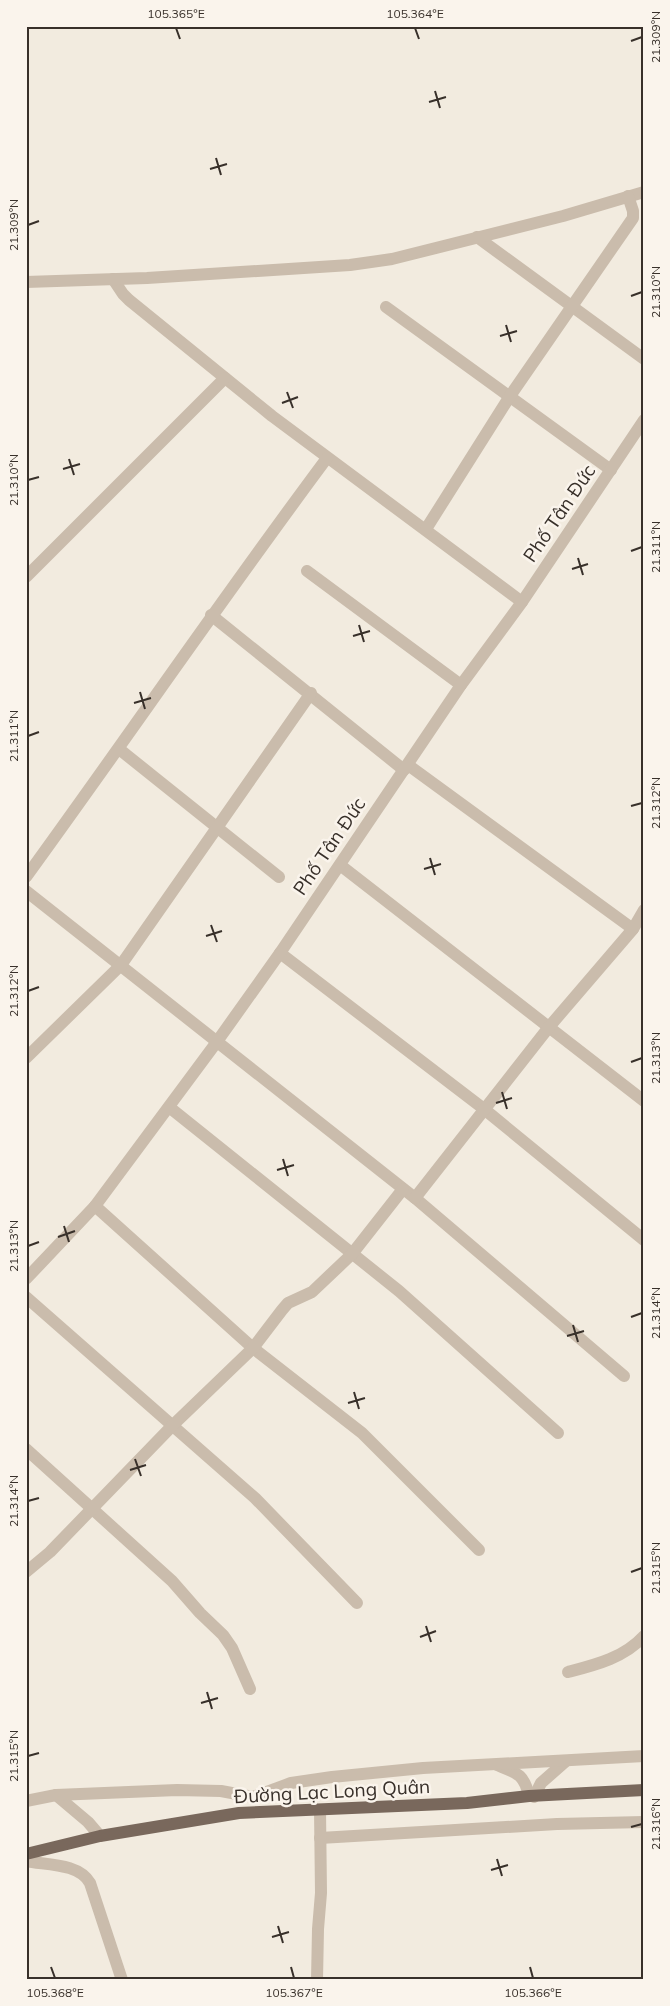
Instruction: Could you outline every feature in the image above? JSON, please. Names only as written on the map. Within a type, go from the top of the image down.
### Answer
[{"type":"main road","name":"Đường Lạc Long Quân","points":[[26,1854],[100,1836],[238,1813],[467,1803],[532,1796],[644,1790]]},
{"type":"street","points":[[26,282],[147,278],[350,265],[392,259],[477,236],[563,216],[644,192]]},
{"type":"street","points":[[426,529],[510,396],[634,218],[628,196]]},
{"type":"street","points":[[477,236],[644,360]]},
{"type":"street","points":[[113,278],[129,300],[272,416],[522,602]]},
{"type":"street","points":[[386,307],[611,470]]},
{"type":"street","points":[[27,575],[225,378]]},
{"type":"street","name":"Phố Tân Đức","points":[[26,1279],[95,1206],[216,1043],[280,953],[461,685],[522,602],[644,420]]},
{"type":"street","points":[[26,877],[119,749],[212,615],[327,458]]},
{"type":"street","points":[[307,570],[461,685]]},
{"type":"street","points":[[212,615],[406,767],[633,929]]},
{"type":"street","points":[[26,1058],[121,965],[311,693]]},
{"type":"street","points":[[119,749],[279,877]]},
{"type":"street","points":[[340,865],[644,1101]]},
{"type":"street","points":[[26,891],[121,965],[216,1043],[415,1198],[624,1376]]},
{"type":"street","points":[[415,1198],[549,1027],[633,929],[644,910]]},
{"type":"street","points":[[280,953],[484,1109],[644,1240]]},
{"type":"street","points":[[168,1107],[399,1291],[558,1433]]},
{"type":"street","points":[[26,1572],[50,1552],[172,1425],[253,1348],[288,1303],[312,1292],[352,1254],[403,1189]]},
{"type":"street","points":[[95,1206],[253,1348],[362,1433],[479,1550]]},
{"type":"street","points":[[26,1297],[255,1498],[357,1603]]},
{"type":"street","points":[[26,1449],[172,1581],[200,1613],[223,1635],[232,1648],[250,1688]]},
{"type":"street","points":[[568,1672],[598,1665],[625,1652],[644,1636]]},
{"type":"street","points":[[26,1801],[56,1795],[177,1790],[220,1791],[252,1797],[291,1783],[315,1778],[423,1768],[644,1756]]},
{"type":"street","points":[[532,1796],[540,1783],[566,1761]]},
{"type":"street","points":[[495,1764],[519,1774],[532,1796]]},
{"type":"street","points":[[56,1795],[88,1822],[100,1836]]},
{"type":"street","points":[[252,1797],[256,1813]]},
{"type":"street","points":[[318,1980],[318,1929],[321,1894],[320,1810]]},
{"type":"street","points":[[320,1838],[557,1824],[644,1822]]},
{"type":"street","points":[[26,1861],[75,1870],[86,1876],[122,1980]]}]
